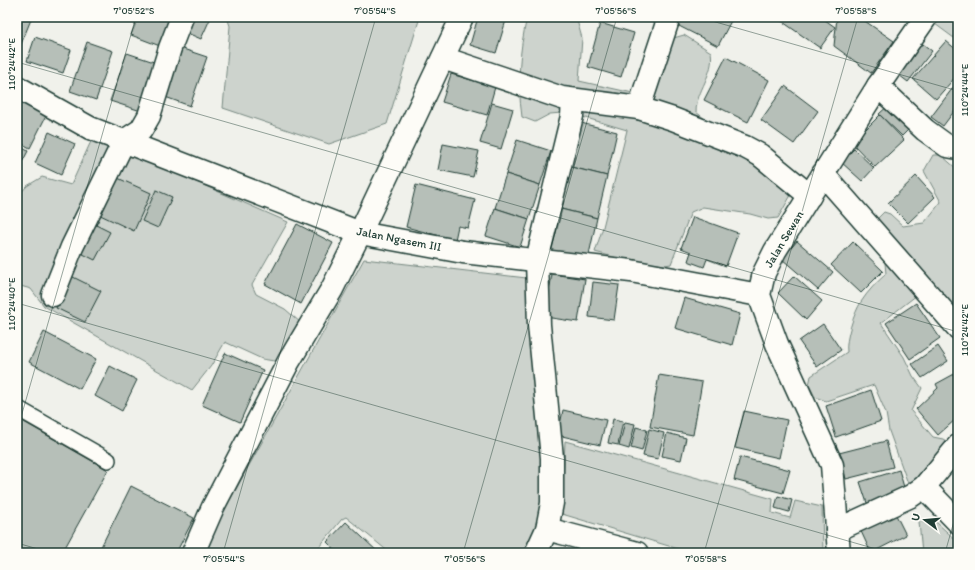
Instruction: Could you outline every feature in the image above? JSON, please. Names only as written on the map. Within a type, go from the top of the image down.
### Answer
[{"type":"street","points":[[53,295],[72,247],[124,141],[142,130],[149,116],[170,48],[182,17]]},
{"type":"street","points":[[193,553],[213,507],[289,361],[332,289],[462,17]]},
{"type":"street","points":[[639,108],[668,17]]},
{"type":"street","name":"Jalan Sewan","points":[[759,295],[764,273],[772,256],[878,86],[926,17]]},
{"type":"street","points":[[443,58],[573,100],[639,108],[673,119],[745,147],[760,156],[810,196]]},
{"type":"street","points":[[878,86],[925,130],[947,146],[958,148]]},
{"type":"street","name":"Jalan Ngasem III","points":[[17,87],[90,128],[360,233],[463,252],[631,271],[759,295]]},
{"type":"street","points":[[536,553],[547,529],[552,503],[552,458],[539,325],[537,260],[572,116],[573,100]]},
{"type":"street","points":[[823,174],[958,328]]},
{"type":"street","points":[[759,295],[778,344],[832,465],[839,553]]},
{"type":"street","points":[[837,530],[910,496],[924,487],[958,446]]},
{"type":"street","points":[[924,487],[958,522]]},
{"type":"street","points":[[547,529],[637,553]]},
{"type":"lane","points":[[17,408],[108,460]]},
{"type":"shaded area","points":[[227,17],[420,17],[387,124],[329,144],[223,108],[230,26]]},
{"type":"shaded area","points":[[527,17],[576,17],[582,38],[579,81],[633,93],[663,41],[684,35],[711,52],[712,60],[710,68],[699,96],[696,112],[722,132],[799,181],[778,218],[768,219],[750,214],[703,207],[691,212],[671,264],[665,265],[625,260],[595,252],[603,227],[627,130],[576,115],[562,113],[550,114],[535,122],[522,117],[519,79],[522,43]]},
{"type":"shaded area","points":[[938,17],[958,17],[958,41],[935,24]]},
{"type":"shaded area","points":[[93,137],[288,222],[252,285],[256,294],[285,309],[301,323],[280,362],[262,359],[225,342],[211,366],[192,390],[44,306],[31,289],[17,285],[17,197],[27,186],[42,177],[71,185]]},
{"type":"shaded area","points":[[933,155],[941,155],[958,170],[958,328],[934,315],[917,295],[881,323],[904,357],[913,376],[922,388],[911,411],[933,437],[943,439],[949,443],[910,489],[889,431],[886,413],[874,385],[826,401],[815,397],[809,385],[811,376],[847,352],[847,341],[858,307],[870,290],[886,274],[885,263],[865,237],[875,221],[884,212],[890,214],[903,226],[924,223],[941,202],[924,171]]},
{"type":"shaded area","points":[[364,259],[535,279],[550,502],[536,540],[524,553],[390,553],[346,517],[342,519],[319,547],[325,553],[204,553],[217,523]]},
{"type":"shaded area","points":[[565,441],[773,499],[772,513],[790,518],[795,501],[822,507],[823,553],[692,553],[562,514]]},
{"type":"shaded area","points":[[919,522],[936,522],[958,542],[958,553],[922,553]]},
{"type":"building","points":[[17,17],[32,17],[17,54]]},
{"type":"building","points":[[138,17],[171,17],[160,46],[131,35]]},
{"type":"building","points":[[183,17],[211,17],[201,39],[178,29]]},
{"type":"building","points":[[478,17],[507,17],[496,53],[470,45]]},
{"type":"building","points":[[680,17],[733,17],[718,46],[677,25]]},
{"type":"building","points":[[783,17],[821,17],[835,27],[820,48],[780,20]]},
{"type":"building","points":[[837,17],[859,17],[894,41],[871,73],[834,46]]},
{"type":"building","points":[[600,23],[634,33],[621,77],[588,67]]},
{"type":"building","points":[[35,37],[71,50],[63,73],[27,61]]},
{"type":"building","points":[[919,41],[932,51],[908,82],[895,72]]},
{"type":"building","points":[[946,41],[958,51],[958,74],[936,99],[913,79]]},
{"type":"building","points":[[87,42],[113,51],[96,100],[70,91]]},
{"type":"building","points":[[174,46],[207,57],[190,106],[157,94]]},
{"type":"building","points":[[127,53],[157,63],[141,111],[110,101]]},
{"type":"building","points":[[726,57],[769,80],[748,122],[704,100]]},
{"type":"building","points":[[451,74],[495,87],[487,115],[442,102]]},
{"type":"building","points":[[958,81],[958,106],[943,126],[931,117]]},
{"type":"building","points":[[785,86],[818,111],[794,144],[761,120]]},
{"type":"building","points":[[17,96],[48,112],[30,148],[17,141]]},
{"type":"building","points":[[492,103],[513,109],[501,149],[480,143]]},
{"type":"building","points":[[891,103],[913,125],[902,136],[879,114]]},
{"type":"building","points":[[880,115],[904,140],[875,167],[852,143]]},
{"type":"building","points":[[577,122],[617,132],[607,176],[567,166]]},
{"type":"building","points":[[49,132],[75,144],[61,175],[35,163]]},
{"type":"building","points":[[517,140],[551,151],[540,185],[506,174]]},
{"type":"building","points":[[443,144],[479,151],[473,177],[438,170]]},
{"type":"building","points":[[17,145],[28,151],[17,172]]},
{"type":"building","points":[[854,149],[874,168],[862,181],[841,162]]},
{"type":"building","points":[[567,166],[607,176],[597,218],[557,208]]},
{"type":"building","points":[[506,174],[540,185],[529,219],[495,208]]},
{"type":"building","points":[[111,175],[151,193],[134,231],[94,212]]},
{"type":"building","points":[[916,176],[935,197],[908,223],[888,203]]},
{"type":"building","points":[[416,185],[475,200],[468,228],[458,226],[455,240],[406,227]]},
{"type":"building","points":[[156,190],[172,197],[158,228],[142,221]]},
{"type":"building","points":[[495,208],[529,219],[520,247],[486,236]]},
{"type":"building","points":[[557,208],[597,218],[588,259],[547,250]]},
{"type":"building","points":[[693,217],[738,233],[726,266],[707,259],[704,267],[688,261],[691,252],[681,248]]},
{"type":"building","points":[[90,222],[110,232],[95,260],[75,250]]},
{"type":"building","points":[[297,224],[333,243],[301,304],[265,284]]},
{"type":"building","points":[[797,241],[833,272],[818,290],[782,259]]},
{"type":"building","points":[[853,242],[883,271],[861,293],[831,265]]},
{"type":"building","points":[[552,274],[585,279],[578,322],[545,317]]},
{"type":"building","points":[[71,276],[101,291],[85,322],[56,308]]},
{"type":"building","points":[[794,276],[822,301],[806,320],[778,293]]},
{"type":"building","points":[[593,282],[619,285],[614,320],[589,317]]},
{"type":"building","points":[[684,298],[740,314],[732,345],[675,328]]},
{"type":"building","points":[[916,303],[940,338],[910,359],[886,323]]},
{"type":"building","points":[[823,324],[841,350],[817,367],[799,341]]},
{"type":"building","points":[[44,332],[96,359],[80,389],[29,362]]},
{"type":"building","points":[[938,346],[948,361],[922,378],[912,364]]},
{"type":"building","points":[[225,353],[263,370],[240,422],[202,405]]},
{"type":"building","points":[[110,366],[137,380],[122,411],[95,396]]},
{"type":"building","points":[[958,372],[958,423],[956,419],[938,435],[916,409],[938,388],[936,384]]},
{"type":"building","points":[[659,375],[702,382],[693,435],[650,427]]},
{"type":"building","points":[[871,390],[881,421],[836,437],[826,406]]},
{"type":"building","points":[[563,410],[606,420],[600,445],[558,435]]},
{"type":"building","points":[[744,411],[787,420],[779,458],[735,448]]},
{"type":"building","points":[[17,418],[108,470],[62,553],[17,553]]},
{"type":"building","points":[[613,419],[623,421],[618,445],[608,443]]},
{"type":"building","points":[[625,422],[635,424],[629,449],[619,446]]},
{"type":"building","points":[[636,427],[647,430],[642,451],[631,448]]},
{"type":"building","points":[[649,429],[664,433],[658,459],[643,456]]},
{"type":"building","points":[[667,433],[686,438],[681,460],[662,456]]},
{"type":"building","points":[[886,441],[893,467],[846,479],[839,453]]},
{"type":"building","points":[[740,457],[790,470],[783,493],[734,480]]},
{"type":"building","points":[[958,461],[958,476],[950,470]]},
{"type":"building","points":[[899,470],[906,494],[868,506],[860,482]]},
{"type":"building","points":[[131,486],[194,518],[176,553],[98,553]]},
{"type":"building","points":[[778,496],[792,500],[789,512],[775,508]]},
{"type":"building","points":[[893,509],[906,535],[871,553],[859,527]]},
{"type":"building","points":[[346,522],[379,553],[338,553],[327,542]]}]
